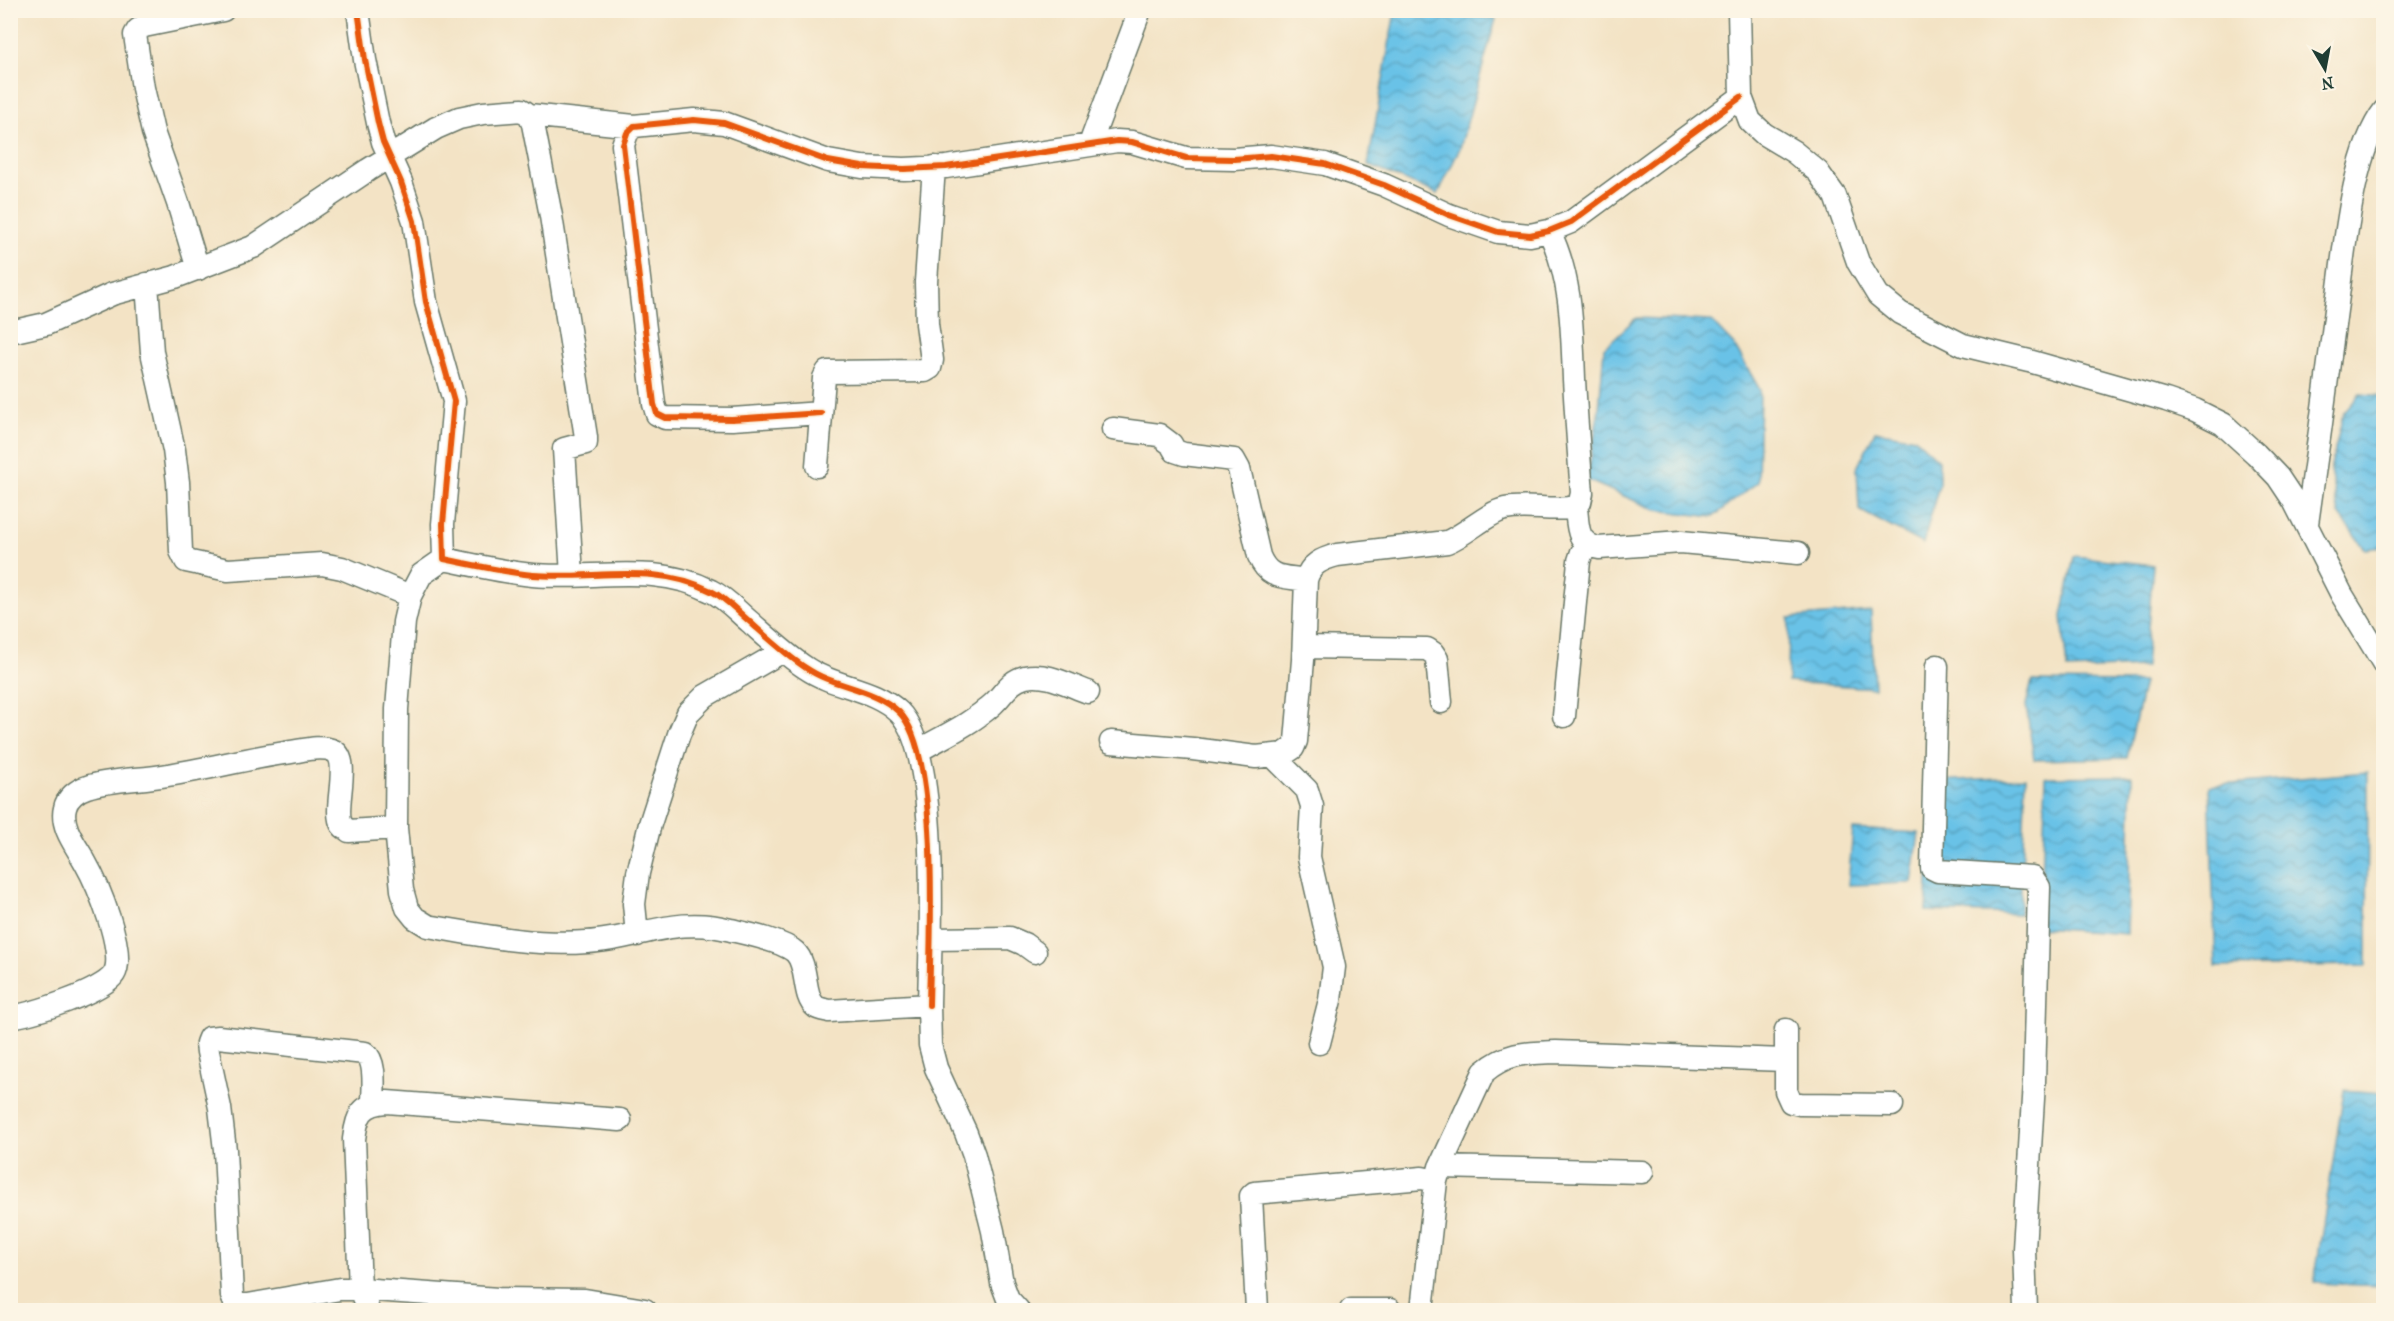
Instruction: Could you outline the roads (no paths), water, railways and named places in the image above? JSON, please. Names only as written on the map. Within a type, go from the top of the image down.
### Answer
[{"type":"street","points":[[198,269],[153,132],[143,88],[135,35],[144,26],[223,10]]},
{"type":"street","points":[[358,10],[365,60],[378,123],[414,221],[426,302],[454,401],[443,524],[444,559]]},
{"type":"street","points":[[1090,144],[1140,10]]},
{"type":"street","points":[[1739,10],[1741,97],[1750,121],[1764,134],[1794,152],[1818,172],[1835,196],[1858,262],[1878,294],[1900,313],[1963,345],[2029,361],[2166,400],[2195,410],[2223,424],[2278,477],[2307,524],[2342,595],[2373,650],[2384,664]]},
{"type":"street","points":[[10,332],[46,324],[112,294],[198,269],[253,247],[368,170],[436,128],[459,118],[509,110],[522,111],[529,115],[634,126],[694,120],[724,123],[828,161],[904,169],[974,163],[1090,144],[1131,142],[1185,158],[1208,160],[1271,156],[1304,160],[1353,173],[1449,215],[1498,232],[1530,235],[1549,231],[1579,216],[1741,97]]},
{"type":"street","points":[[2307,524],[2350,213],[2367,143],[2377,119],[2384,111]]},
{"type":"street","points":[[529,115],[553,226],[586,437],[586,443],[564,449],[572,575]]},
{"type":"street","points":[[634,126],[627,133],[623,145],[657,414],[664,418],[732,419],[821,413]]},
{"type":"street","points":[[817,466],[824,378],[827,372],[925,371],[930,368],[932,360],[927,324],[926,282],[934,167]]},
{"type":"street","points":[[1111,742],[1193,748],[1256,757],[1284,754],[1293,748],[1296,741],[1304,647],[1306,580],[1308,572],[1324,558],[1448,542],[1461,537],[1504,509],[1576,507],[1582,493],[1570,306],[1565,273],[1549,231]]},
{"type":"street","points":[[147,284],[152,352],[174,450],[181,551],[186,561],[228,570],[322,564],[342,568],[410,596]]},
{"type":"street","points":[[1113,429],[1159,435],[1171,444],[1175,451],[1184,454],[1233,460],[1239,469],[1264,569],[1273,575],[1306,580]]},
{"type":"street","points":[[1576,507],[1578,532],[1582,541],[1589,547],[1681,542],[1798,553]]},
{"type":"street","points":[[1564,716],[1579,561],[1582,552],[1589,547]]},
{"type":"street","points":[[928,1005],[829,1011],[816,1007],[812,1002],[796,953],[783,946],[729,929],[696,923],[670,926],[637,935],[585,942],[534,943],[428,926],[415,918],[407,908],[402,890],[396,828],[397,709],[404,622],[410,596],[422,575],[444,559],[534,575],[662,574],[713,592],[783,651],[821,678],[865,691],[885,701],[900,713],[915,736],[929,818],[928,1005],[930,1045],[936,1068],[962,1123],[974,1155],[993,1231],[1002,1283],[1008,1299],[1018,1311]]},
{"type":"street","points":[[1304,647],[1427,650],[1437,659],[1441,702]]},
{"type":"street","points":[[637,935],[634,904],[638,873],[650,824],[688,713],[705,696],[783,651]]},
{"type":"street","points":[[1937,666],[1932,868],[1938,871],[2031,877],[2038,887],[2034,1082],[2024,1249],[2026,1311]]},
{"type":"street","points":[[918,751],[970,723],[995,702],[1010,683],[1025,677],[1049,677],[1088,692]]},
{"type":"street","points":[[10,1017],[59,1004],[99,986],[109,980],[118,964],[110,921],[100,892],[64,819],[64,809],[76,792],[96,785],[169,775],[321,748],[334,751],[339,757],[342,825],[349,831],[396,828]]},
{"type":"street","points":[[1273,756],[1307,789],[1312,806],[1310,857],[1334,968],[1330,1000],[1319,1043]]},
{"type":"street","points":[[930,939],[1010,938],[1035,952]]},
{"type":"street","points":[[1786,1030],[1786,1091],[1791,1102],[1892,1105]]},
{"type":"street","points":[[373,1103],[372,1064],[370,1057],[365,1053],[218,1037],[209,1038],[207,1043],[225,1150],[232,1296],[235,1303],[248,1305],[340,1289],[360,1289],[498,1299],[585,1300],[645,1311]]},
{"type":"street","points":[[1422,1311],[1438,1174],[1484,1072],[1497,1061],[1519,1053],[1556,1052],[1785,1060]]},
{"type":"street","points":[[368,1311],[360,1289],[354,1139],[359,1116],[373,1103],[387,1102],[620,1120]]},
{"type":"street","points":[[1257,1311],[1251,1196],[1254,1193],[1422,1178],[1438,1174],[1642,1172]]},
{"type":"street","points":[[1351,1311],[1390,1311]]},
{"type":"water","points":[[1395,11],[1423,11],[1496,19],[1460,148],[1438,194],[1368,165]]},
{"type":"water","points":[[1636,318],[1711,321],[1734,345],[1760,390],[1758,482],[1713,517],[1656,510],[1587,480],[1599,409],[1604,348]]},
{"type":"water","points":[[2360,394],[2384,396],[2383,547],[2365,549],[2339,514],[2330,471],[2343,414]]},
{"type":"water","points":[[1875,431],[1915,438],[1939,460],[1939,485],[1923,544],[1859,510],[1857,468]]},
{"type":"water","points":[[2074,556],[2153,565],[2145,667],[2067,670],[2062,616]]},
{"type":"water","points":[[1871,611],[1874,688],[1788,682],[1789,618]]},
{"type":"water","points":[[2032,681],[2144,682],[2127,758],[2034,760],[2026,705]]},
{"type":"water","points":[[2368,772],[2367,965],[2216,967],[2209,786]]},
{"type":"water","points":[[2132,776],[2127,934],[2040,928],[2046,777]]},
{"type":"water","points":[[2026,777],[2020,914],[1926,911],[1935,781]]},
{"type":"water","points":[[1853,829],[1919,833],[1912,883],[1848,885]]},
{"type":"water","points":[[2344,1090],[2383,1093],[2383,1286],[2314,1283]]}]
